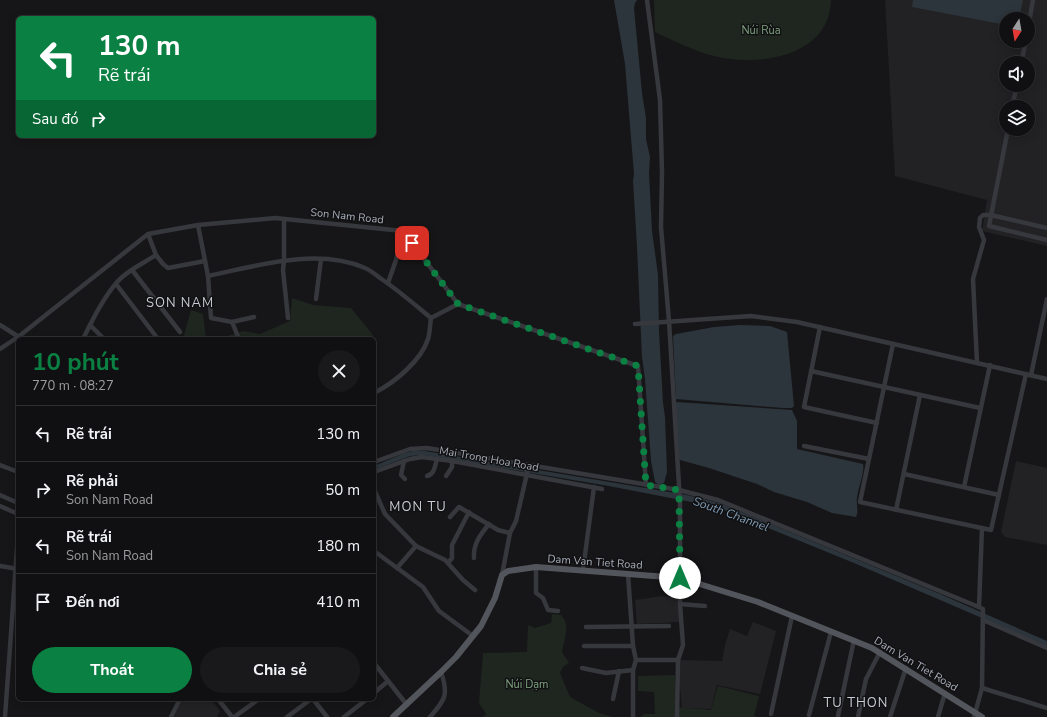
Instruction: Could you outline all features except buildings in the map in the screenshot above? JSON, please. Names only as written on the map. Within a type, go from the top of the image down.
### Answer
[{"type":"main road","name":"Dam Van Tiet Road","points":[[502,575],[508,571],[536,567],[680,578],[758,602],[872,648],[945,693],[974,715],[982,717]]},
{"type":"main road","points":[[393,717],[441,672],[481,626],[495,598],[502,575]]},
{"type":"street","points":[[647,0],[660,107],[662,172],[661,227],[680,502],[680,604],[683,644],[678,660],[677,717]]},
{"type":"street","points":[[1031,12],[1034,0]]},
{"type":"street","points":[[1007,136],[989,226],[1047,240]]},
{"type":"street","points":[[977,363],[972,279],[984,240],[979,227],[980,218],[983,215],[991,215],[1047,228]]},
{"type":"street","name":"Son Nam Road","points":[[21,337],[148,234],[198,225],[275,218],[403,231]]},
{"type":"street","points":[[284,219],[283,270],[288,318]]},
{"type":"street","points":[[198,225],[208,276],[211,318],[232,322],[254,317]]},
{"type":"street","points":[[388,283],[396,260],[403,231]]},
{"type":"street","points":[[403,231],[458,304],[638,366],[646,485]]},
{"type":"street","points":[[148,234],[156,255],[168,268],[205,261]]},
{"type":"street","points":[[84,337],[105,298],[119,280],[156,255]]},
{"type":"street","points":[[316,300],[321,258]]},
{"type":"street","points":[[208,276],[284,261],[321,258],[354,264],[366,268],[388,283],[431,318]]},
{"type":"street","points":[[132,270],[180,332]]},
{"type":"street","points":[[116,284],[156,337]]},
{"type":"street","points":[[893,344],[860,502],[991,530],[1047,299]]},
{"type":"street","points":[[431,318],[458,304]]},
{"type":"street","points":[[635,324],[751,316],[783,320],[820,327],[1047,379]]},
{"type":"street","points":[[376,392],[402,374],[412,364],[428,339],[431,318]]},
{"type":"street","points":[[232,322],[238,337]]},
{"type":"street","points":[[0,325],[18,337]]},
{"type":"street","points":[[90,325],[102,337]]},
{"type":"street","points":[[820,327],[804,407],[877,423]]},
{"type":"street","name":"Son Nam Road","points":[[0,349],[16,340]]},
{"type":"street","points":[[964,487],[990,365]]},
{"type":"street","points":[[812,371],[980,408]]},
{"type":"street","points":[[896,510],[920,395]]},
{"type":"street","points":[[804,446],[869,459]]},
{"type":"street","points":[[376,461],[410,449],[421,448],[679,490],[726,503],[981,608]]},
{"type":"street","name":"Mai Trong Hoa Road","points":[[376,471],[404,461],[422,457],[602,488]]},
{"type":"street","points":[[427,476],[432,473],[437,459]]},
{"type":"street","points":[[404,461],[401,475],[405,479]]},
{"type":"street","points":[[446,476],[452,467],[452,461]]},
{"type":"street","points":[[0,465],[16,471]]},
{"type":"street","points":[[502,575],[510,533],[516,521],[529,465]]},
{"type":"street","points":[[904,474],[999,495]]},
{"type":"street","points":[[583,570],[594,487]]},
{"type":"street","points":[[376,493],[386,514],[416,546],[446,560],[463,580],[475,590]]},
{"type":"street","points":[[0,495],[16,502]]},
{"type":"street","points":[[0,506],[16,513]]},
{"type":"street","points":[[450,517],[459,507],[498,530],[510,533]]},
{"type":"street","points":[[448,564],[452,558],[452,545],[469,512]]},
{"type":"street","points":[[474,558],[473,550],[475,543],[489,524]]},
{"type":"street","points":[[974,715],[982,688],[982,528]]},
{"type":"street","points":[[397,568],[416,546]]},
{"type":"street","points":[[376,552],[423,587],[439,611],[473,636]]},
{"type":"street","points":[[0,566],[16,568]]},
{"type":"street","points":[[536,567],[536,593],[543,598],[548,610],[558,611]]},
{"type":"street","points":[[628,574],[633,646],[636,660],[633,670],[633,717]]},
{"type":"street","points":[[5,717],[16,580]]},
{"type":"street","points":[[680,604],[705,606]]},
{"type":"street","points":[[771,714],[792,616]]},
{"type":"street","points":[[983,620],[1047,648]]},
{"type":"street","points":[[586,627],[669,626]]},
{"type":"street","points":[[810,715],[832,632]]},
{"type":"street","points":[[838,716],[854,640]]},
{"type":"street","points":[[584,646],[633,646]]},
{"type":"street","points":[[858,717],[866,679],[880,652]]},
{"type":"street","points":[[636,660],[678,660]]},
{"type":"street","points":[[376,666],[407,705]]},
{"type":"street","points":[[582,668],[606,673],[633,670]]},
{"type":"street","points":[[890,717],[906,668]]},
{"type":"street","points":[[613,699],[619,671]]},
{"type":"street","points":[[430,717],[441,705],[444,698],[445,685],[441,672]]},
{"type":"street","points":[[376,691],[388,681]]},
{"type":"street","points":[[982,688],[1047,708]]},
{"type":"street","points":[[938,717],[945,693]]},
{"type":"street","points":[[172,717],[179,701]]},
{"type":"street","points":[[220,701],[233,717],[256,701]]},
{"type":"street","points":[[287,717],[309,701]]},
{"type":"street","points":[[314,701],[327,717]]},
{"type":"street","points":[[344,717],[364,701]]},
{"type":"shaded area","points":[[614,0],[637,0],[634,8],[642,93],[646,118],[646,139],[650,157],[649,173],[652,231],[658,275],[659,331],[665,417],[667,472],[664,483],[659,485],[655,482],[651,461],[642,357],[633,181],[634,174],[625,64]]},
{"type":"shaded area","points":[[885,0],[1047,0],[1047,246],[982,231],[987,200],[895,176]]},
{"type":"shaded area","points":[[913,0],[1023,0],[1020,12],[999,12],[999,24],[912,7]]},
{"type":"shaded area","points":[[740,325],[770,326],[787,332],[794,406],[792,408],[676,399],[673,336],[676,334],[714,327]]},
{"type":"shaded area","points":[[675,403],[792,410],[797,421],[797,449],[863,464],[863,471],[857,498],[856,517],[832,513],[807,502],[774,492],[757,484],[680,460]]},
{"type":"shaded area","name":"South Channel","points":[[425,451],[687,495],[719,503],[940,594],[1047,641],[1047,646],[854,563],[717,507],[609,486],[423,455],[410,456],[376,469],[376,465],[405,453]]},
{"type":"shaded area","points":[[1016,461],[1047,468],[1047,545],[1005,537],[1001,532]]},
{"type":"shaded area","points":[[662,596],[681,598],[680,622],[637,624],[635,600]]},
{"type":"shaded area","points":[[753,622],[776,631],[760,694],[717,685],[711,709],[682,708],[680,660],[722,661],[730,629],[747,636]]},
{"type":"shaded area","points":[[181,701],[212,701],[220,711],[217,717],[174,717]]},
{"type":"green space","name":"Núi Rùa","points":[[654,0],[831,0],[827,19],[818,34],[805,46],[789,54],[751,60],[732,59],[707,54],[684,46],[655,32]]},
{"type":"green space","points":[[292,298],[313,305],[351,308],[373,335],[372,337],[224,337],[243,331],[260,334],[290,321]]},
{"type":"green space","points":[[191,310],[203,314],[206,337],[184,337]]},
{"type":"green space","name":"Núi Dạm","points":[[552,614],[561,615],[566,623],[566,632],[562,652],[569,663],[563,667],[560,673],[570,697],[599,713],[613,717],[483,717],[486,714],[479,703],[483,653],[527,652],[528,625],[535,628],[551,623]]},
{"type":"green space","points":[[675,675],[676,707],[711,710],[718,686],[759,696],[754,716],[758,717],[641,717],[644,714],[655,714],[654,692],[638,691],[638,676]]},
{"type":"district","name":"SON NAM","points":[[180,303]]},
{"type":"district","name":"MON TU","points":[[418,507]]},
{"type":"district","name":"TU THON","points":[[856,703]]},
{"type":"route","points":[[412,243],[458,304],[638,366],[646,485],[679,490],[680,578]]}]
